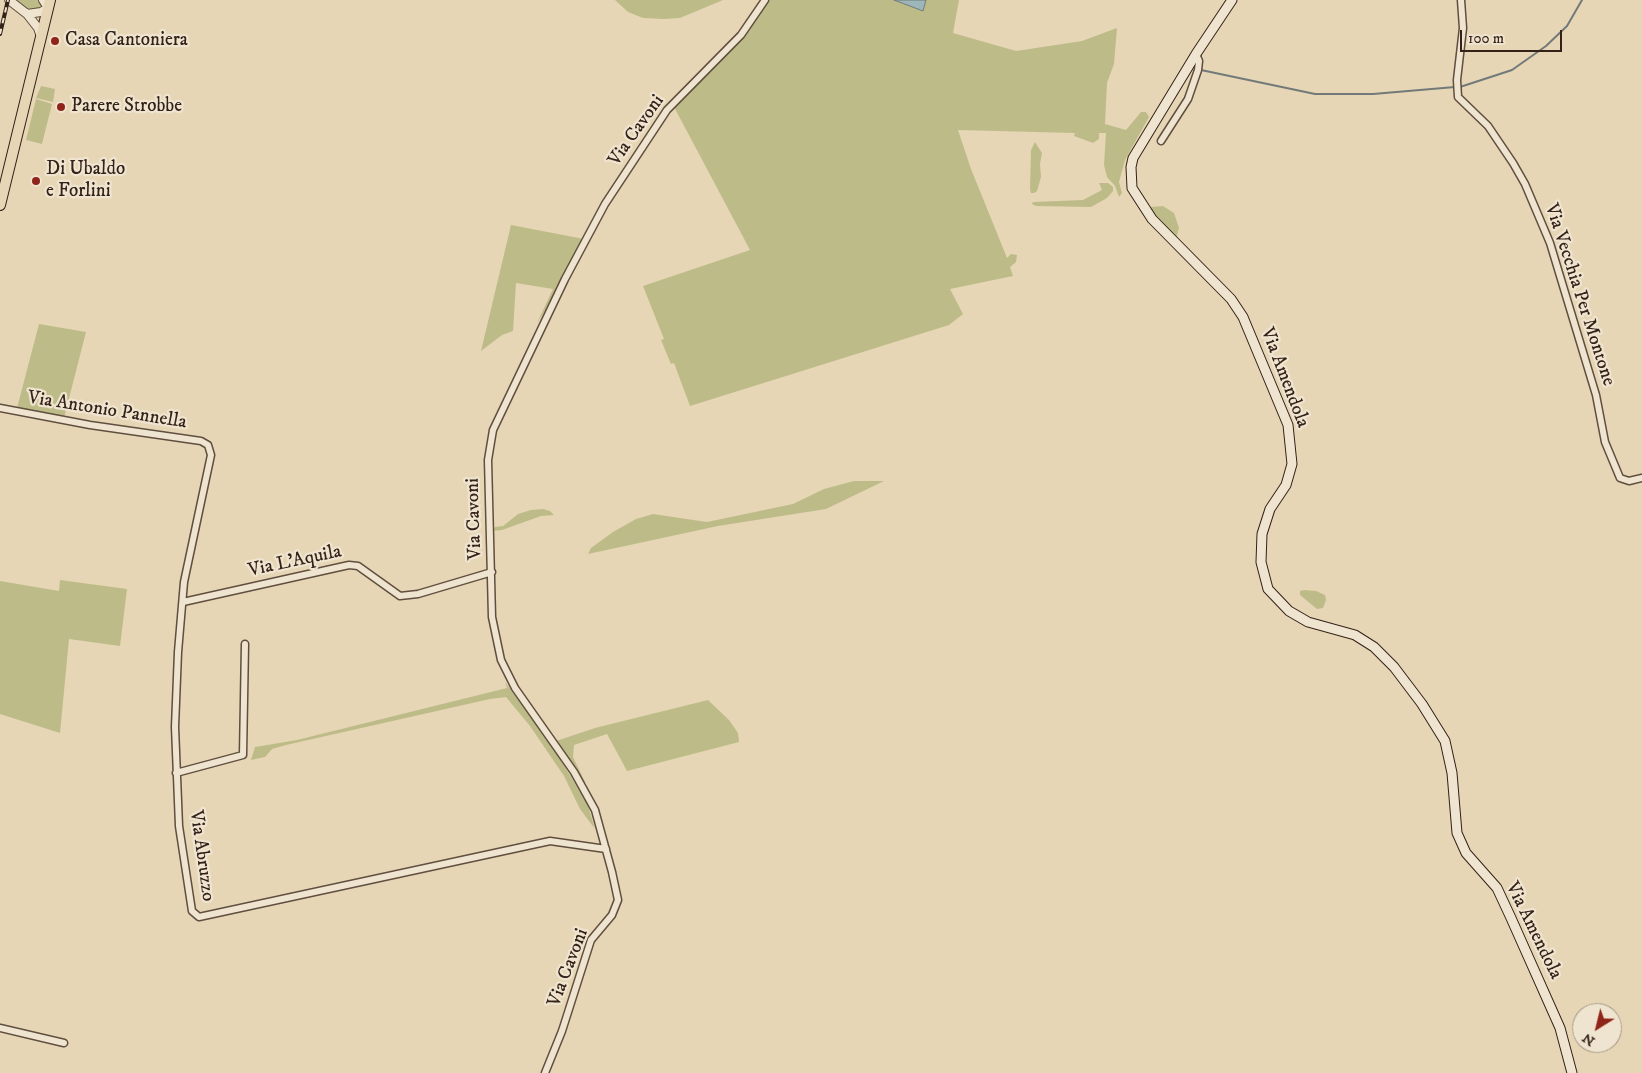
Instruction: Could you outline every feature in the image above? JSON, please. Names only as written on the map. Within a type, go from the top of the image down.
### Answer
[{"type":"main road","name":"Via Amendola","points":[[1232,0],[1196,54],[1133,158],[1130,167],[1132,188],[1152,219],[1231,299],[1243,317],[1288,425],[1292,464],[1286,485],[1270,509],[1262,534],[1261,562],[1268,589],[1289,612],[1308,622],[1355,635],[1374,647],[1394,667],[1422,704],[1445,741],[1452,773],[1457,833],[1466,854],[1497,888],[1560,1028],[1572,1073]]},
{"type":"main road","points":[[0,205],[41,37],[47,3]]},
{"type":"street","points":[[9,0],[27,14],[38,28],[41,37]]},
{"type":"street","name":"Via Cavoni","points":[[545,1073],[562,1031],[591,940],[612,914],[618,900],[595,810],[574,772],[515,688],[501,660],[492,617],[488,460],[493,430],[510,390],[594,224],[641,148],[667,110],[741,35],[765,0]]},
{"type":"street","name":"Via Vecchia Per Montone","points":[[1462,0],[1463,28],[1457,80],[1458,97],[1488,126],[1525,184],[1550,243],[1596,395],[1606,442],[1620,478],[1630,481],[1642,478]]},
{"type":"street","points":[[27,14],[41,12],[47,3]]},
{"type":"street","points":[[1161,141],[1188,98],[1198,70],[1199,61],[1196,54]]},
{"type":"street","name":"Via Antonio Pannella","points":[[0,408],[90,425],[201,441],[208,445]]},
{"type":"street","name":"Via Abruzzo","points":[[208,445],[212,455],[184,582],[178,652],[175,727],[179,826],[192,911],[199,917],[545,842],[606,849]]},
{"type":"street","name":"Via L'Aquila","points":[[183,602],[349,565],[358,566],[400,596],[418,594],[492,572]]},
{"type":"street","points":[[176,773],[243,755],[245,644]]},
{"type":"street","points":[[0,1028],[64,1043]]},
{"type":"shaded area","points":[[12,0],[41,0],[43,6],[30,12]]},
{"type":"shaded area","points":[[615,0],[723,0],[680,18],[664,19],[643,18],[628,12]]},
{"type":"shaded area","points":[[767,0],[894,0],[923,11],[926,0],[959,0],[953,33],[1016,51],[1082,41],[1117,28],[1114,64],[1107,83],[1105,124],[1126,130],[1141,112],[1146,112],[1149,117],[1125,160],[1119,182],[1122,193],[1119,197],[1115,186],[1107,177],[1104,165],[1106,133],[1099,133],[1099,139],[1093,143],[1074,136],[1075,133],[958,130],[971,169],[1007,258],[1011,254],[1017,255],[1016,262],[1010,267],[1013,276],[950,289],[963,314],[949,325],[690,406],[674,363],[671,364],[661,340],[664,339],[643,286],[750,250],[673,105],[728,52]]},
{"type":"shaded area","points":[[41,86],[55,89],[53,102],[36,98]]},
{"type":"shaded area","points":[[36,99],[52,104],[42,144],[26,140]]},
{"type":"shaded area","points":[[1035,142],[1042,153],[1040,164],[1041,177],[1037,191],[1031,193],[1031,150]]},
{"type":"shaded area","points":[[1099,183],[1108,183],[1113,187],[1113,191],[1107,198],[1091,207],[1036,206],[1032,204],[1033,202],[1083,200],[1102,190]]},
{"type":"shaded area","points":[[1163,206],[1174,213],[1179,228],[1176,239],[1152,215],[1150,207]]},
{"type":"shaded area","points":[[511,225],[584,239],[557,293],[537,323],[553,289],[516,283],[513,331],[502,335],[481,351]]},
{"type":"shaded area","points":[[39,324],[86,332],[64,418],[17,408]]},
{"type":"shaded area","points":[[854,481],[884,481],[826,509],[718,526],[588,554],[591,548],[613,532],[636,519],[653,514],[707,522],[793,504],[824,489]]},
{"type":"shaded area","points":[[543,509],[550,511],[554,515],[541,516],[502,530],[492,531],[495,527],[503,526],[518,514]]},
{"type":"shaded area","points":[[60,580],[127,589],[120,646],[69,639],[60,733],[0,714],[0,581],[59,591]]},
{"type":"shaded area","points":[[1300,591],[1316,591],[1325,595],[1326,600],[1323,608],[1317,609],[1300,595]]},
{"type":"shaded area","points":[[505,682],[555,750],[588,806],[595,829],[580,809],[564,776],[530,726],[506,697],[286,745],[272,749],[265,757],[251,760],[255,747],[297,740],[507,688]]},
{"type":"shaded area","points":[[708,700],[729,720],[738,733],[739,742],[627,771],[607,734],[574,745],[573,757],[585,782],[581,783],[556,741],[595,728]]},
{"type":"water","points":[[894,0],[926,0],[923,11]]},
{"type":"waterway","points":[[1460,87],[1512,70],[1546,46],[1567,26],[1582,0]]},
{"type":"waterway","points":[[1201,70],[1315,94],[1373,94],[1455,87]]},
{"type":"railway","points":[[0,34],[8,0]]},
{"type":"place","name":"Casa Cantoniera","points":[[55,41]]},
{"type":"place","name":"Parere Strobbe","points":[[61,107]]},
{"type":"place","name":"Di Ubaldo e Forlini","points":[[36,181]]}]
